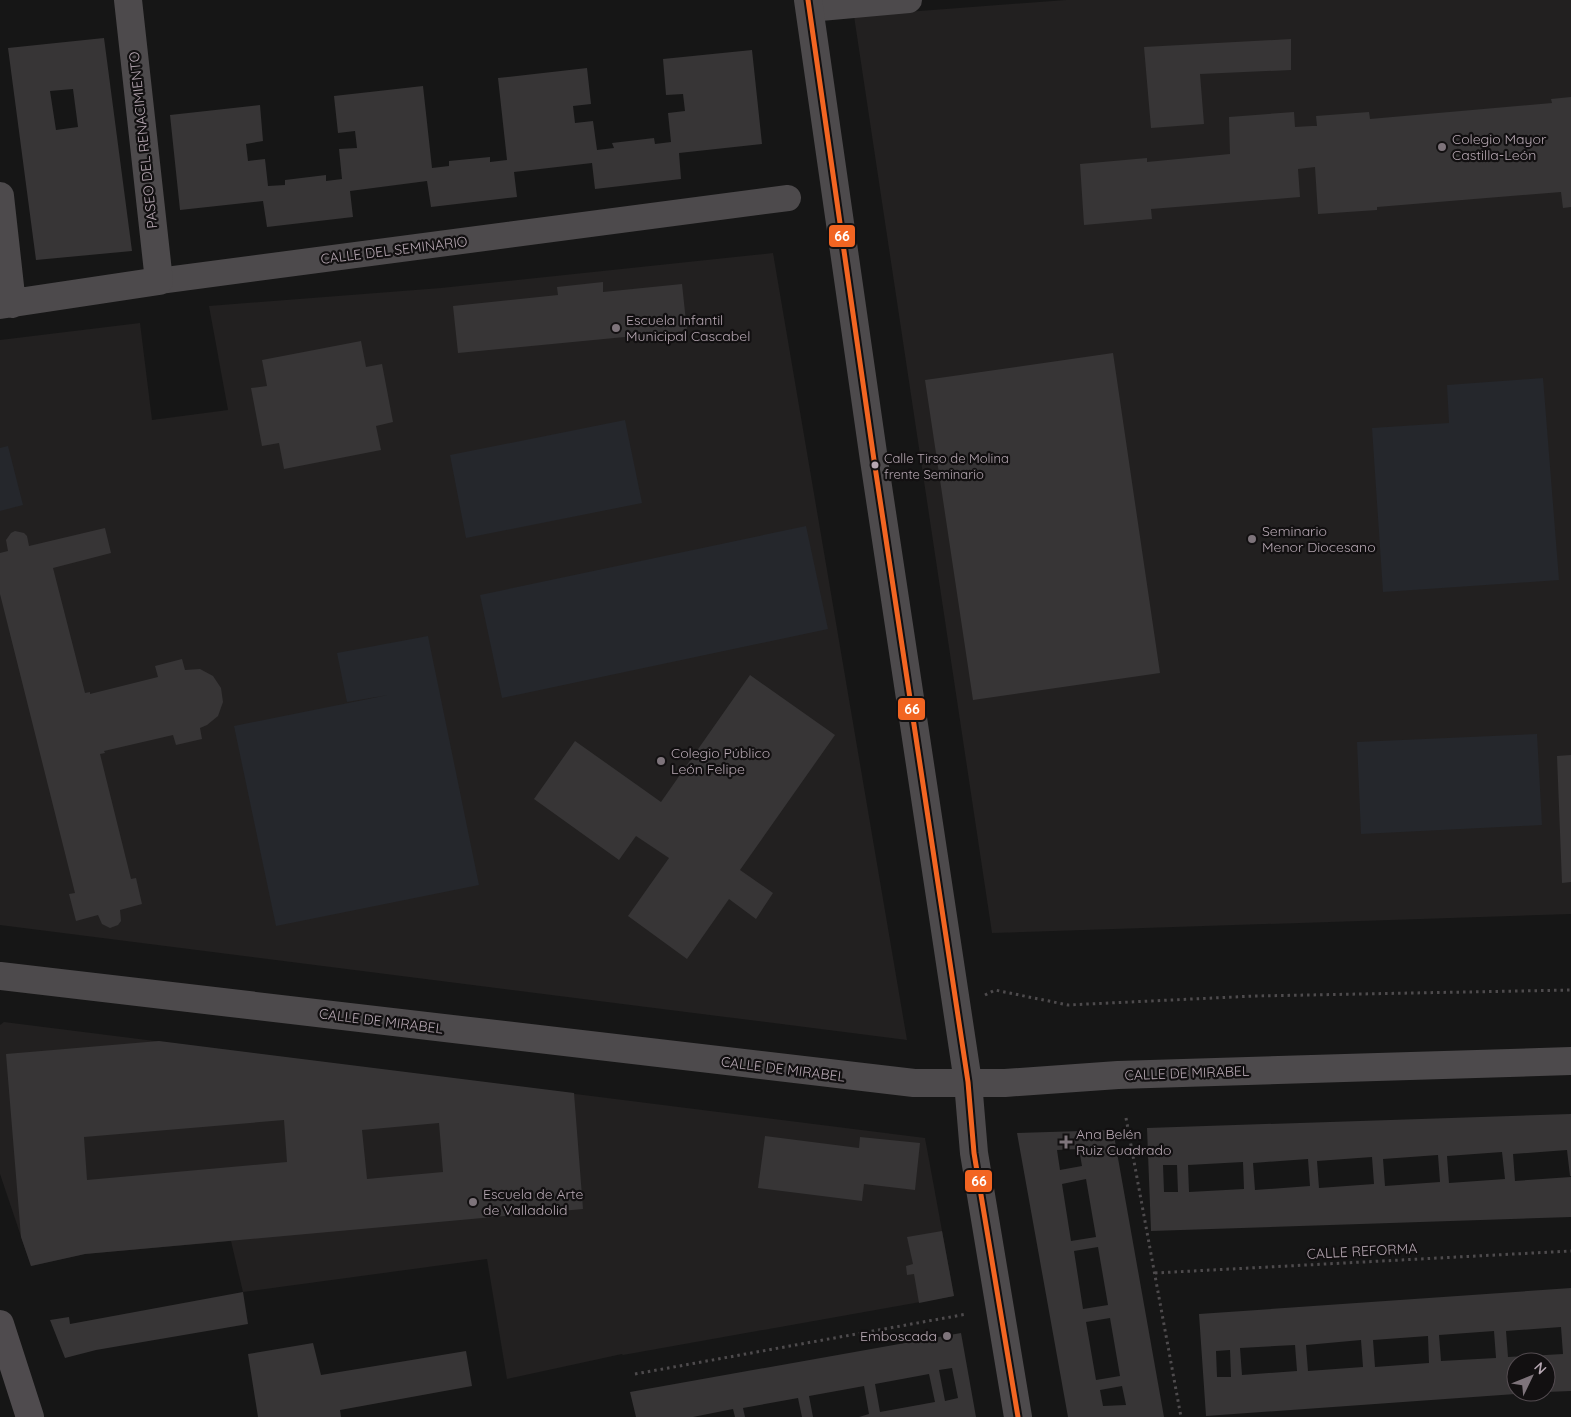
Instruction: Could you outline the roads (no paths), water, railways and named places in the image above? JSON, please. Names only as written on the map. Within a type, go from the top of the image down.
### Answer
[{"type":"main road","points":[[0,1324],[30,1417]]},
{"type":"street","name":"PASEO DEL RENACIMIENTO","points":[[128,0],[159,281]]},
{"type":"street","points":[[909,0],[808,4],[875,470],[968,1082],[974,1153],[1018,1417]]},
{"type":"street","points":[[0,196],[6,305]]},
{"type":"street","name":"CALLE DEL SEMINARIO","points":[[6,305],[159,281],[788,198]]},
{"type":"street","name":"CALLE DE MIRABEL","points":[[0,976],[900,1082],[1005,1083],[1118,1075],[1571,1061]]},
{"type":"place","name":"Colegio Mayor Castilla-León","points":[[1442,147]]},
{"type":"place","name":"Escuela Infantil Municipal Cascabel","points":[[616,328]]},
{"type":"place","name":"Calle Tirso de Molina frente Seminario","points":[[875,465]]},
{"type":"place","name":"Seminario Menor Diocesano","points":[[1252,539]]},
{"type":"place","name":"Colegio Público León Felipe","points":[[661,761]]},
{"type":"place","name":"Ana Belén Ruiz Cuadrado","points":[[1066,1142]]},
{"type":"place","name":"Escuela de Arte de Valladolid","points":[[473,1202]]},
{"type":"place","name":"Emboscada","points":[[947,1336]]}]
